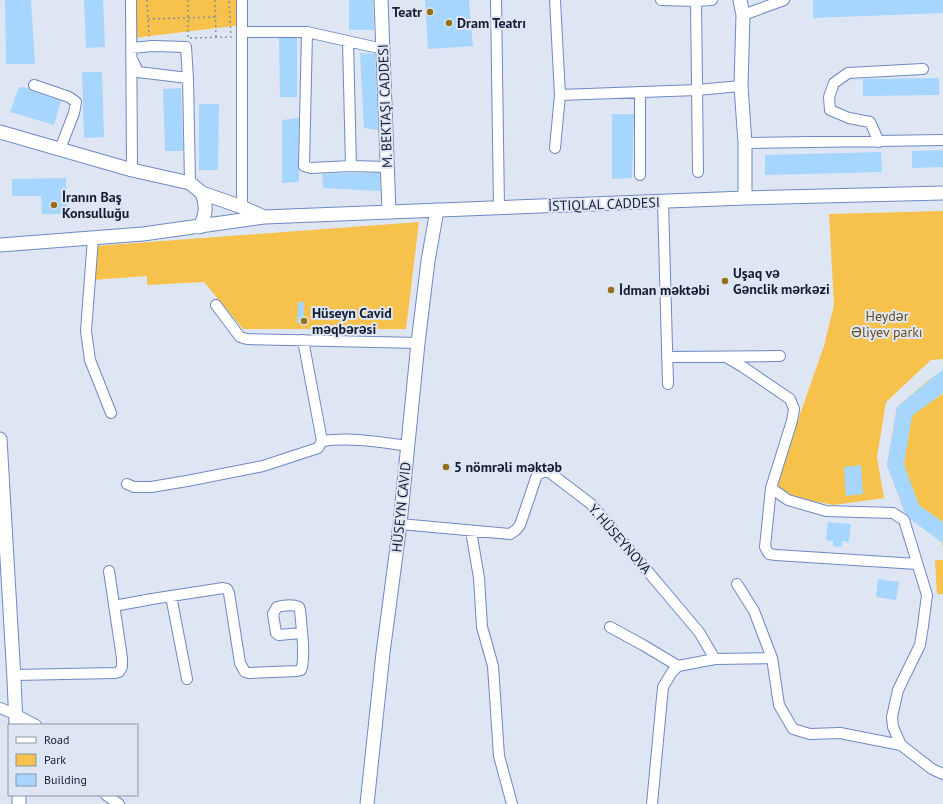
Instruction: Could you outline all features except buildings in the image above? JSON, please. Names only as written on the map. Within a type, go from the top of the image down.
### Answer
[{"type":"main road","name":"M. BEKTAŞI CADDESI","points":[[381,0],[389,212]]},
{"type":"main road","points":[[740,0],[743,15],[741,86],[745,143],[744,198]]},
{"type":"main road","points":[[0,132],[132,170],[190,183],[202,193],[242,207],[264,217]]},
{"type":"main road","points":[[200,226],[206,211],[202,193]]},
{"type":"main road","name":"İSTIQLAL CADDESI","points":[[0,245],[143,234],[264,217],[744,198],[943,193]]},
{"type":"main road","name":"HÜSEYN CAVID","points":[[368,804],[383,653],[400,524],[418,343],[428,261],[437,210]]},
{"type":"main road","points":[[0,439],[14,675],[15,719]]},
{"type":"street","points":[[131,0],[132,170]]},
{"type":"street","points":[[242,0],[242,207]]},
{"type":"street","points":[[496,0],[499,208]]},
{"type":"street","points":[[555,0],[560,95],[555,148]]},
{"type":"street","points":[[661,0],[712,0]]},
{"type":"street","points":[[743,15],[784,0]]},
{"type":"street","points":[[696,1],[698,172]]},
{"type":"street","points":[[242,32],[307,32],[383,49]]},
{"type":"street","points":[[307,32],[304,166],[311,168],[352,166],[387,167]]},
{"type":"street","points":[[348,42],[352,166]]},
{"type":"street","points":[[132,48],[153,46],[186,47],[190,183]]},
{"type":"street","points":[[132,59],[138,72],[188,78]]},
{"type":"street","points":[[879,142],[870,122],[849,118],[830,110],[829,97],[834,82],[848,73],[923,69]]},
{"type":"street","points":[[34,85],[68,97],[76,102],[74,113],[60,149]]},
{"type":"street","points":[[560,95],[697,90],[741,86]]},
{"type":"street","points":[[640,92],[640,175]]},
{"type":"street","points":[[745,143],[943,140]]},
{"type":"street","points":[[663,202],[668,384]]},
{"type":"street","points":[[93,238],[86,331],[90,360],[111,412]]},
{"type":"street","points":[[216,304],[240,337],[247,339],[418,343]]},
{"type":"street","points":[[127,484],[134,487],[187,481],[263,466],[318,448],[322,441],[303,340]]},
{"type":"street","points":[[667,357],[780,356]]},
{"type":"street","points":[[726,357],[790,399],[794,409],[792,421],[771,488],[766,547],[769,554],[917,564]]},
{"type":"street","points":[[322,441],[336,439],[358,439],[408,446]]},
{"type":"street","name":"Y. HÜSEYNOVA","points":[[400,524],[510,534],[520,525],[537,475],[543,472],[549,472],[591,504],[700,632],[715,659]]},
{"type":"street","points":[[771,488],[788,500],[826,511],[894,513],[904,520],[927,595],[924,626],[920,645],[898,690],[892,717],[893,727],[901,745]]},
{"type":"street","points":[[471,531],[479,578],[482,627],[493,666],[499,756],[512,804]]},
{"type":"street","points":[[14,675],[119,672],[122,667],[122,658],[109,571]]},
{"type":"street","points":[[737,584],[754,612],[772,658],[779,705],[793,729],[810,734],[840,733],[901,745],[932,769],[943,774]]},
{"type":"street","points":[[114,606],[223,588],[227,589],[229,593],[240,664],[245,672],[249,673],[301,670],[303,656],[301,633]]},
{"type":"street","points":[[171,596],[187,679]]},
{"type":"street","points":[[610,627],[678,666]]},
{"type":"street","points":[[652,804],[663,687],[672,672],[678,666],[715,659],[772,658]]},
{"type":"street","points":[[0,708],[15,719],[32,724]]},
{"type":"street","points":[[107,796],[119,804]]},
{"type":"path","points":[[147,0],[149,39],[153,46]]},
{"type":"path","points":[[188,0],[188,38],[231,37],[229,0]]},
{"type":"path","points":[[215,0],[216,38]]},
{"type":"path","points":[[148,18],[215,17]]},
{"type":"green space","points":[[135,0],[242,0],[242,25],[134,38]]},
{"type":"green space","name":"Heydər Əliyev parkı","points":[[943,211],[943,359],[931,360],[886,402],[877,457],[884,498],[834,505],[772,494],[824,346],[834,305],[829,214]]},
{"type":"green space","points":[[419,222],[406,329],[243,329],[204,282],[147,285],[147,276],[93,280],[96,246]]},
{"type":"green space","points":[[931,378],[933,400],[943,394],[943,548],[942,542],[906,515],[887,465],[897,407]]},
{"type":"green space","points":[[935,560],[943,560],[943,594],[937,594]]},
{"type":"place","name":"Teatr","points":[[430,12]]},
{"type":"place","name":"Dram Teatrı","points":[[449,23]]},
{"type":"place","name":"İranın Baş Konsulluğu","points":[[54,205]]},
{"type":"place","name":"Uşaq və Gənclik mərkəzi","points":[[725,281]]},
{"type":"place","name":"İdman məktəbi","points":[[611,290]]},
{"type":"place","name":"Hüseyn Cavid məqbərəsi","points":[[304,321]]},
{"type":"place","name":"5 nömrəli məktəb","points":[[446,467]]}]
